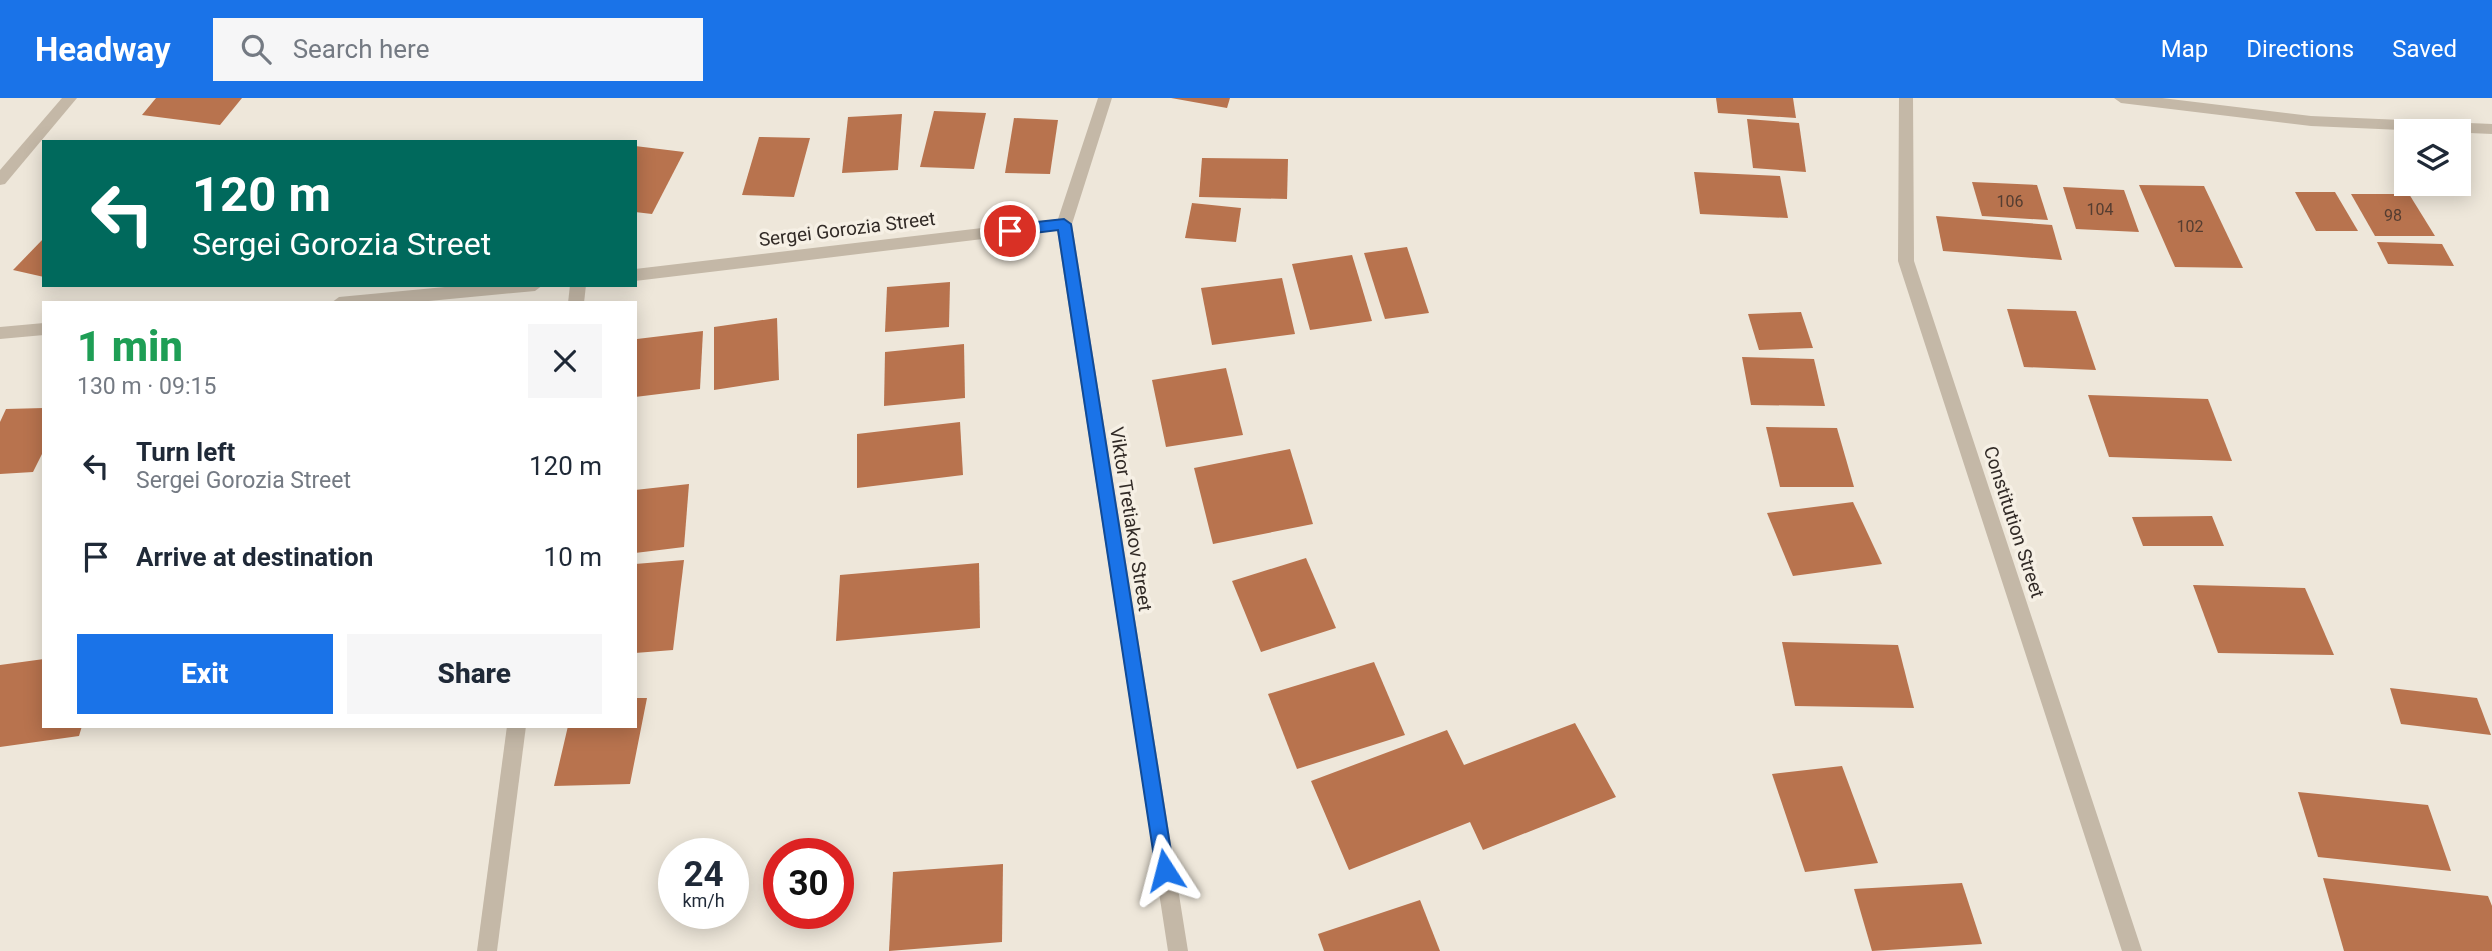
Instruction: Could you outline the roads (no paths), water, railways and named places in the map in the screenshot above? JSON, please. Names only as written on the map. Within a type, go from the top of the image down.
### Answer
[{"type":"street","points":[[0,180],[70,98]]},
{"type":"street","name":"Viktor Tretiakov Street","points":[[1105,98],[1064,224],[1178,951]]},
{"type":"street","name":"Constitution Street","points":[[1906,98],[1906,261],[2132,951]]},
{"type":"street","points":[[2121,98],[2311,121],[2492,129]]},
{"type":"street","name":"Sergei Gorozia Street","points":[[637,275],[1064,224]]},
{"type":"street","points":[[361,301],[513,287]]},
{"type":"street","points":[[0,333],[42,329]]},
{"type":"street","points":[[487,951],[517,728]]}]
